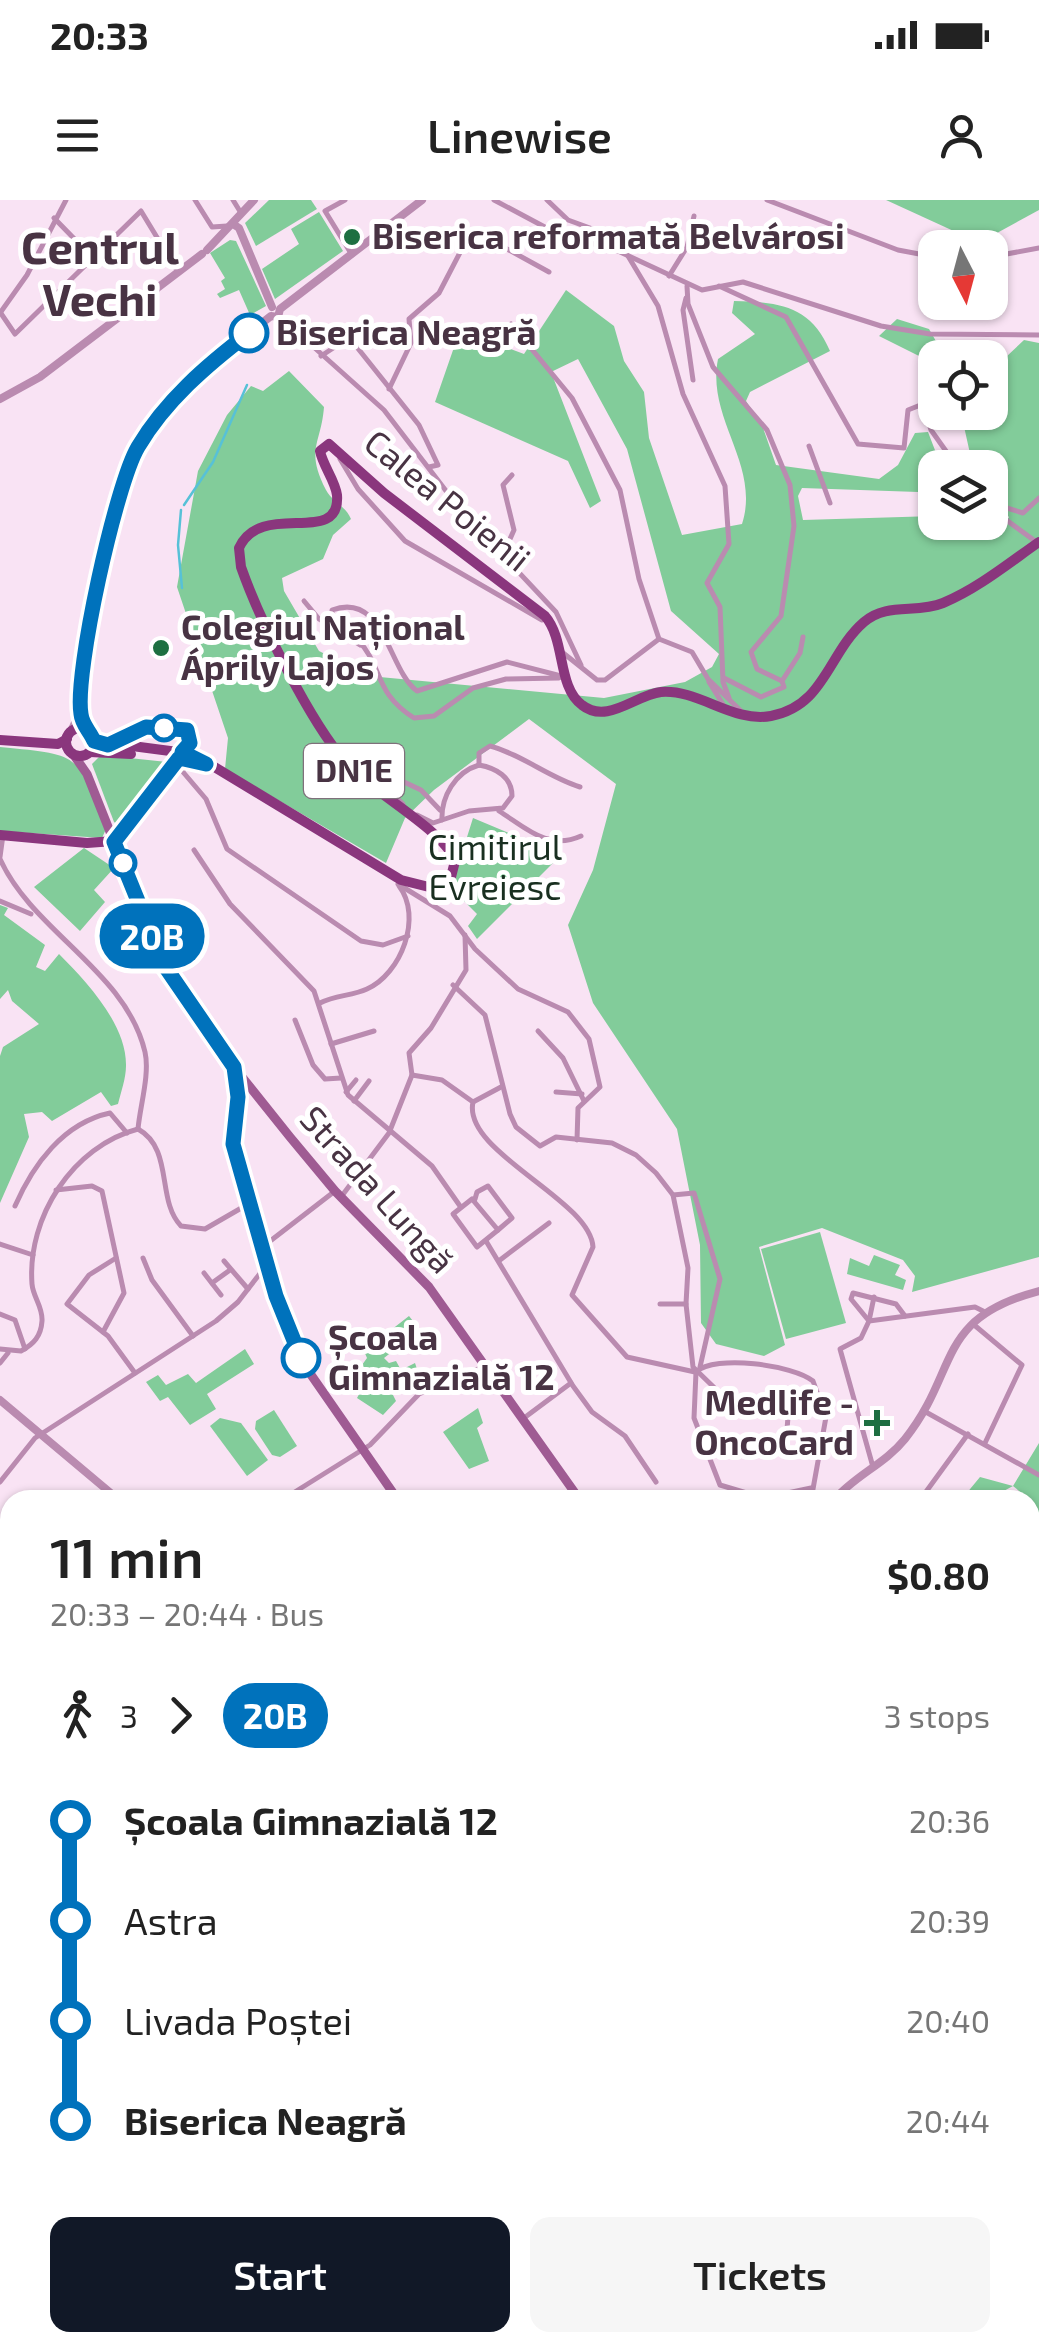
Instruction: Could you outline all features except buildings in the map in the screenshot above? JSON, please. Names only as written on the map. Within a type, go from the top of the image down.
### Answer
[{"type":"main road","name":"Calea Poienii","points":[[399,882],[438,887],[451,877],[455,861],[445,842],[356,773],[326,735],[250,590],[240,559],[244,537],[260,525],[310,524],[330,515],[337,496],[320,452],[329,444],[384,494],[551,623]]},
{"type":"main road","points":[[551,623],[562,652],[564,677],[579,703],[596,711],[609,711],[647,695],[669,692],[727,703],[744,715],[771,716],[802,703],[823,682],[860,625],[878,612],[942,604],[1035,541]]},
{"type":"main road","points":[[68,736],[73,754],[87,774]]},
{"type":"main road","name":"DN1E","points":[[0,740],[58,744],[68,736],[90,744],[206,764],[399,882]]},
{"type":"main road","points":[[87,774],[90,744]]},
{"type":"main road","name":"DN1E","points":[[73,754],[90,744]]},
{"type":"main road","points":[[2,835],[87,844],[114,842],[175,757]]},
{"type":"main road","name":"Strada Lungă","points":[[87,774],[164,965],[234,1067],[338,1194],[417,1272],[573,1490]]},
{"type":"main road","points":[[87,844],[112,852],[123,862]]},
{"type":"main road","name":"Strada Lungă","points":[[234,1067],[238,1089],[232,1136],[268,1264],[301,1358],[391,1490]]},
{"type":"main road","points":[[238,1089],[251,1088]]},
{"type":"street","points":[[66,200],[26,275],[0,312],[13,334],[141,211],[178,272]]},
{"type":"street","points":[[194,200],[213,228],[230,226]]},
{"type":"street","points":[[233,200],[241,212]]},
{"type":"street","points":[[0,399],[40,377],[205,252],[254,200]]},
{"type":"street","points":[[345,200],[325,210],[352,255]]},
{"type":"street","points":[[68,736],[80,712],[108,540],[130,462],[179,392],[422,200]]},
{"type":"street","points":[[547,200],[568,220],[623,240],[626,255],[658,306],[683,394],[724,486],[729,544],[706,583],[720,606],[727,703]]},
{"type":"street","points":[[767,200],[898,250],[918,253]]},
{"type":"street","points":[[492,201],[556,232],[626,255],[687,286],[708,290],[743,282],[876,325],[922,332],[1039,335]]},
{"type":"street","points":[[669,276],[689,242],[694,216]]},
{"type":"street","points":[[54,218],[93,258]]},
{"type":"street","points":[[230,226],[230,235],[238,234],[276,312],[380,406],[422,463],[502,557],[556,612],[580,665]]},
{"type":"street","points":[[389,388],[411,343],[409,319],[440,293],[466,241],[489,239],[549,272]]},
{"type":"street","points":[[689,242],[724,246]]},
{"type":"street","points":[[1008,254],[1039,248]]},
{"type":"street","points":[[687,286],[683,310],[693,380]]},
{"type":"street","points":[[719,286],[786,317],[858,444],[904,448],[908,410],[922,404],[931,430],[945,450]]},
{"type":"street","points":[[687,295],[713,367],[773,440],[790,485],[794,526],[780,616],[751,652],[757,668],[782,681]]},
{"type":"street","points":[[511,324],[572,398],[620,490],[639,579],[659,639]]},
{"type":"street","points":[[321,356],[349,339],[424,432],[438,468],[422,463]]},
{"type":"street","points":[[809,446],[830,503]]},
{"type":"street","points":[[341,452],[339,458],[358,489],[405,541],[512,606],[551,623]]},
{"type":"street","points":[[502,557],[513,536],[504,485],[512,475]]},
{"type":"street","points":[[1008,509],[1023,513],[1039,498]]},
{"type":"street","points":[[1008,524],[1035,541]]},
{"type":"street","points":[[304,601],[318,619],[362,646]]},
{"type":"street","points":[[357,608],[369,617],[384,635],[404,679],[417,691],[508,662],[530,664],[564,677],[518,676],[480,686],[434,716],[420,719],[387,698],[362,646],[335,622],[332,610],[357,608]]},
{"type":"street","points":[[724,678],[761,697],[779,692],[800,653],[803,637]]},
{"type":"street","points":[[659,639],[692,652],[727,703]]},
{"type":"street","points":[[562,652],[597,680],[605,680],[659,639]]},
{"type":"street","points":[[708,679],[727,703]]},
{"type":"street","points":[[80,712],[90,744]]},
{"type":"street","points":[[479,765],[479,752],[490,746],[527,759],[555,779],[580,788]]},
{"type":"street","points":[[175,757],[209,805],[222,843],[241,861],[361,941],[383,944],[408,936]]},
{"type":"street","points":[[442,820],[447,792],[464,772],[479,765],[496,770],[511,784],[511,800],[498,810]]},
{"type":"street","points":[[386,773],[421,790],[441,812]]},
{"type":"street","points":[[374,777],[404,810],[430,822],[469,811],[498,810],[544,840],[562,842],[581,836]]},
{"type":"street","points":[[2,835],[0,858],[54,928],[118,998],[144,1048],[138,1129],[158,1151],[172,1213],[181,1226],[206,1228],[250,1202]]},
{"type":"street","points":[[194,850],[230,904],[309,985],[320,1002],[346,1092],[388,1134],[432,1166],[460,1206]]},
{"type":"street","points":[[320,1002],[373,986],[408,936],[411,905],[399,882]]},
{"type":"street","points":[[399,882],[434,903],[464,930],[475,949],[518,988],[568,1012],[588,1039],[600,1079],[598,1093],[583,1097],[556,1092]]},
{"type":"street","points":[[0,901],[31,914]]},
{"type":"street","points":[[264,1245],[338,1194],[388,1134],[412,1075],[410,1053],[431,1028],[466,967],[464,930]]},
{"type":"street","points":[[453,984],[486,1015],[501,1087],[515,1126],[538,1146],[554,1137],[629,1150],[673,1195],[688,1268],[690,1359],[728,1401],[783,1406],[788,1417],[786,1442]]},
{"type":"street","points":[[295,1020],[317,1071],[325,1079],[341,1078]]},
{"type":"street","points":[[538,1031],[563,1058],[583,1097]]},
{"type":"street","points":[[331,1044],[374,1032]]},
{"type":"street","points":[[412,1075],[442,1080],[472,1102]]},
{"type":"street","points":[[346,1092],[356,1080]]},
{"type":"street","points":[[354,1101],[369,1081]]},
{"type":"street","points":[[472,1102],[501,1087]]},
{"type":"street","points":[[577,1140],[575,1114],[583,1097]]},
{"type":"street","points":[[472,1102],[472,1116],[510,1165],[546,1188],[590,1233],[593,1247],[572,1288],[574,1301],[632,1360],[698,1369],[780,1366],[813,1381],[826,1418],[811,1488],[802,1490]]},
{"type":"street","points":[[15,1206],[31,1172],[58,1142],[105,1114],[114,1115],[127,1133]]},
{"type":"street","points":[[0,1349],[25,1349],[36,1341],[42,1322],[32,1288],[34,1255],[56,1190],[71,1168],[138,1129]]},
{"type":"street","points":[[486,1186],[512,1218],[486,1242],[472,1244],[454,1218],[460,1206],[474,1199],[486,1186]]},
{"type":"street","points":[[56,1190],[101,1190],[124,1300],[103,1332]]},
{"type":"street","points":[[673,1195],[694,1193],[720,1279],[698,1369],[694,1418],[718,1483],[739,1490]]},
{"type":"street","points":[[474,1199],[498,1230]]},
{"type":"street","points":[[498,1261],[549,1223]]},
{"type":"street","points":[[486,1242],[571,1383],[592,1412],[626,1436],[656,1482]]},
{"type":"street","points":[[0,1244],[34,1255]]},
{"type":"street","points":[[117,1258],[89,1275],[67,1300],[71,1308],[103,1332],[135,1373]]},
{"type":"street","points":[[143,1258],[152,1280],[194,1336]]},
{"type":"street","points":[[224,1261],[248,1289]]},
{"type":"street","points":[[0,1482],[38,1436],[231,1309],[268,1264]]},
{"type":"street","points":[[211,1283],[230,1270]]},
{"type":"street","points":[[204,1272],[220,1295]]},
{"type":"street","points":[[846,1490],[906,1438],[950,1352],[971,1322],[984,1311],[1039,1291]]},
{"type":"street","points":[[868,1322],[850,1296],[855,1292],[896,1304],[905,1316]]},
{"type":"street","points":[[872,1467],[839,1354],[842,1346],[861,1338],[874,1297]]},
{"type":"street","points":[[660,1304],[686,1304]]},
{"type":"street","points":[[868,1322],[975,1307],[984,1311]]},
{"type":"street","points":[[0,1314],[15,1320],[25,1349]]},
{"type":"street","points":[[971,1322],[1022,1366],[985,1442]]},
{"type":"street","points":[[0,1363],[8,1352]]},
{"type":"street","points":[[298,1490],[364,1449],[419,1394],[485,1366]]},
{"type":"street","points":[[524,1418],[571,1383]]},
{"type":"street","points":[[0,1400],[106,1490]]},
{"type":"street","points":[[922,1410],[1039,1475]]},
{"type":"street","points":[[927,1490],[968,1434]]},
{"type":"green space","points":[[269,200],[311,200],[317,209],[256,246],[245,223]]},
{"type":"green space","points":[[886,200],[1039,200],[1039,210],[1002,230],[951,230]]},
{"type":"green space","points":[[319,212],[343,251],[275,299],[262,269],[299,244],[291,229]]},
{"type":"green space","points":[[230,240],[236,241],[266,306],[250,315],[239,290],[220,298],[217,294],[225,289],[221,281],[225,278],[210,253]]},
{"type":"green space","points":[[566,290],[614,326],[624,361],[644,392],[649,438],[682,535],[742,524],[745,482],[719,402],[718,359],[755,334],[732,313],[734,301],[780,305],[813,324],[830,351],[750,392],[746,401],[762,425],[776,465],[879,479],[898,465],[915,433],[928,432],[935,450],[918,450],[918,492],[802,488],[798,496],[803,520],[918,517],[918,540],[1008,540],[1008,450],[969,450],[965,430],[1008,430],[1008,355],[1024,340],[1039,343],[1039,1257],[912,1292],[915,1276],[903,1260],[822,1228],[759,1247],[785,1345],[764,1356],[716,1344],[701,1323],[700,1245],[677,1129],[593,1003],[568,925],[593,870],[616,784],[529,719],[434,790],[405,818],[386,863],[225,769],[228,738],[177,587],[198,471],[227,415],[251,386],[263,391],[289,371],[324,407],[316,465],[329,494],[351,519],[333,535],[323,559],[282,578],[284,591],[319,651],[369,676],[604,698],[685,682],[712,667],[719,654],[671,611],[627,449],[578,359],[551,372],[601,501],[590,508],[568,461],[435,402],[460,330],[524,354]]},
{"type":"green space","points":[[897,319],[929,329],[935,340],[918,340],[918,356],[879,336]]},
{"type":"green space","points":[[0,747],[47,752],[72,762],[81,771],[106,829],[102,838],[0,831]]},
{"type":"green space","points":[[101,755],[167,762],[120,826],[114,822],[92,764]]},
{"type":"green space","name":"Cimitirul Evreiesc","points":[[473,818],[561,855],[477,939],[468,926],[477,914],[451,888]]},
{"type":"green space","points":[[84,848],[114,868],[94,890],[105,902],[80,931],[34,887]]},
{"type":"green space","points":[[0,905],[8,908],[4,915],[45,945],[36,967],[45,971],[59,954],[93,991],[120,1035],[126,1066],[118,1104],[111,1106],[101,1092],[52,1121],[42,1112],[24,1114],[29,1137],[0,1203],[0,1056],[3,1047],[39,1024],[12,1001],[8,990],[0,999]]},
{"type":"green space","points":[[820,1232],[846,1323],[786,1339],[761,1249]]},
{"type":"green space","points":[[874,1255],[900,1265],[895,1275],[906,1280],[903,1290],[847,1274],[850,1258],[869,1266]]},
{"type":"green space","points":[[409,1316],[420,1330],[384,1358],[389,1363],[396,1361],[401,1370],[415,1363],[418,1372],[392,1393],[396,1401],[383,1415],[357,1398],[370,1374],[362,1365],[367,1358],[364,1351]]},
{"type":"green space","points":[[245,1349],[254,1364],[207,1394],[216,1409],[190,1425],[168,1397],[160,1401],[146,1382],[158,1375],[166,1385],[188,1374],[196,1383]]},
{"type":"green space","points":[[478,1408],[483,1423],[477,1428],[489,1461],[469,1469],[443,1432]]},
{"type":"green space","points":[[274,1410],[297,1446],[280,1457],[272,1455],[255,1429],[256,1421]]},
{"type":"green space","points":[[220,1418],[241,1423],[268,1460],[247,1476],[210,1426]]},
{"type":"green space","points":[[1039,1443],[1039,1490],[1018,1490],[1013,1486]]},
{"type":"green space","points":[[980,1477],[1013,1486],[1006,1490],[969,1490]]},
{"type":"waterway","points":[[184,505],[213,462],[247,385]]},
{"type":"waterway","points":[[181,510],[178,545],[182,588]]},
{"type":"bus line","name":"20B","points":[[249,333],[179,392],[153,424],[126,470],[108,540],[83,674],[80,712],[94,741],[108,745],[146,727],[187,730],[190,743],[182,752],[206,764],[179,758],[114,842],[164,965],[234,1067],[238,1097],[233,1144],[282,1317],[301,1358]]},
{"type":"place","name":"Biserica reformată Belvárosi","points":[[352,237]]},
{"type":"place","name":"Biserica Neagră","points":[[249,333]]},
{"type":"place","name":"Colegiul Național Áprily Lajos","points":[[161,648]]},
{"type":"place","name":"Școala Gimnazială 12","points":[[301,1358]]},
{"type":"place","name":"Medlife - OncoCard","points":[[877,1423]]},
{"type":"district","name":"Centrul Vechi","points":[[100,274]]}]
